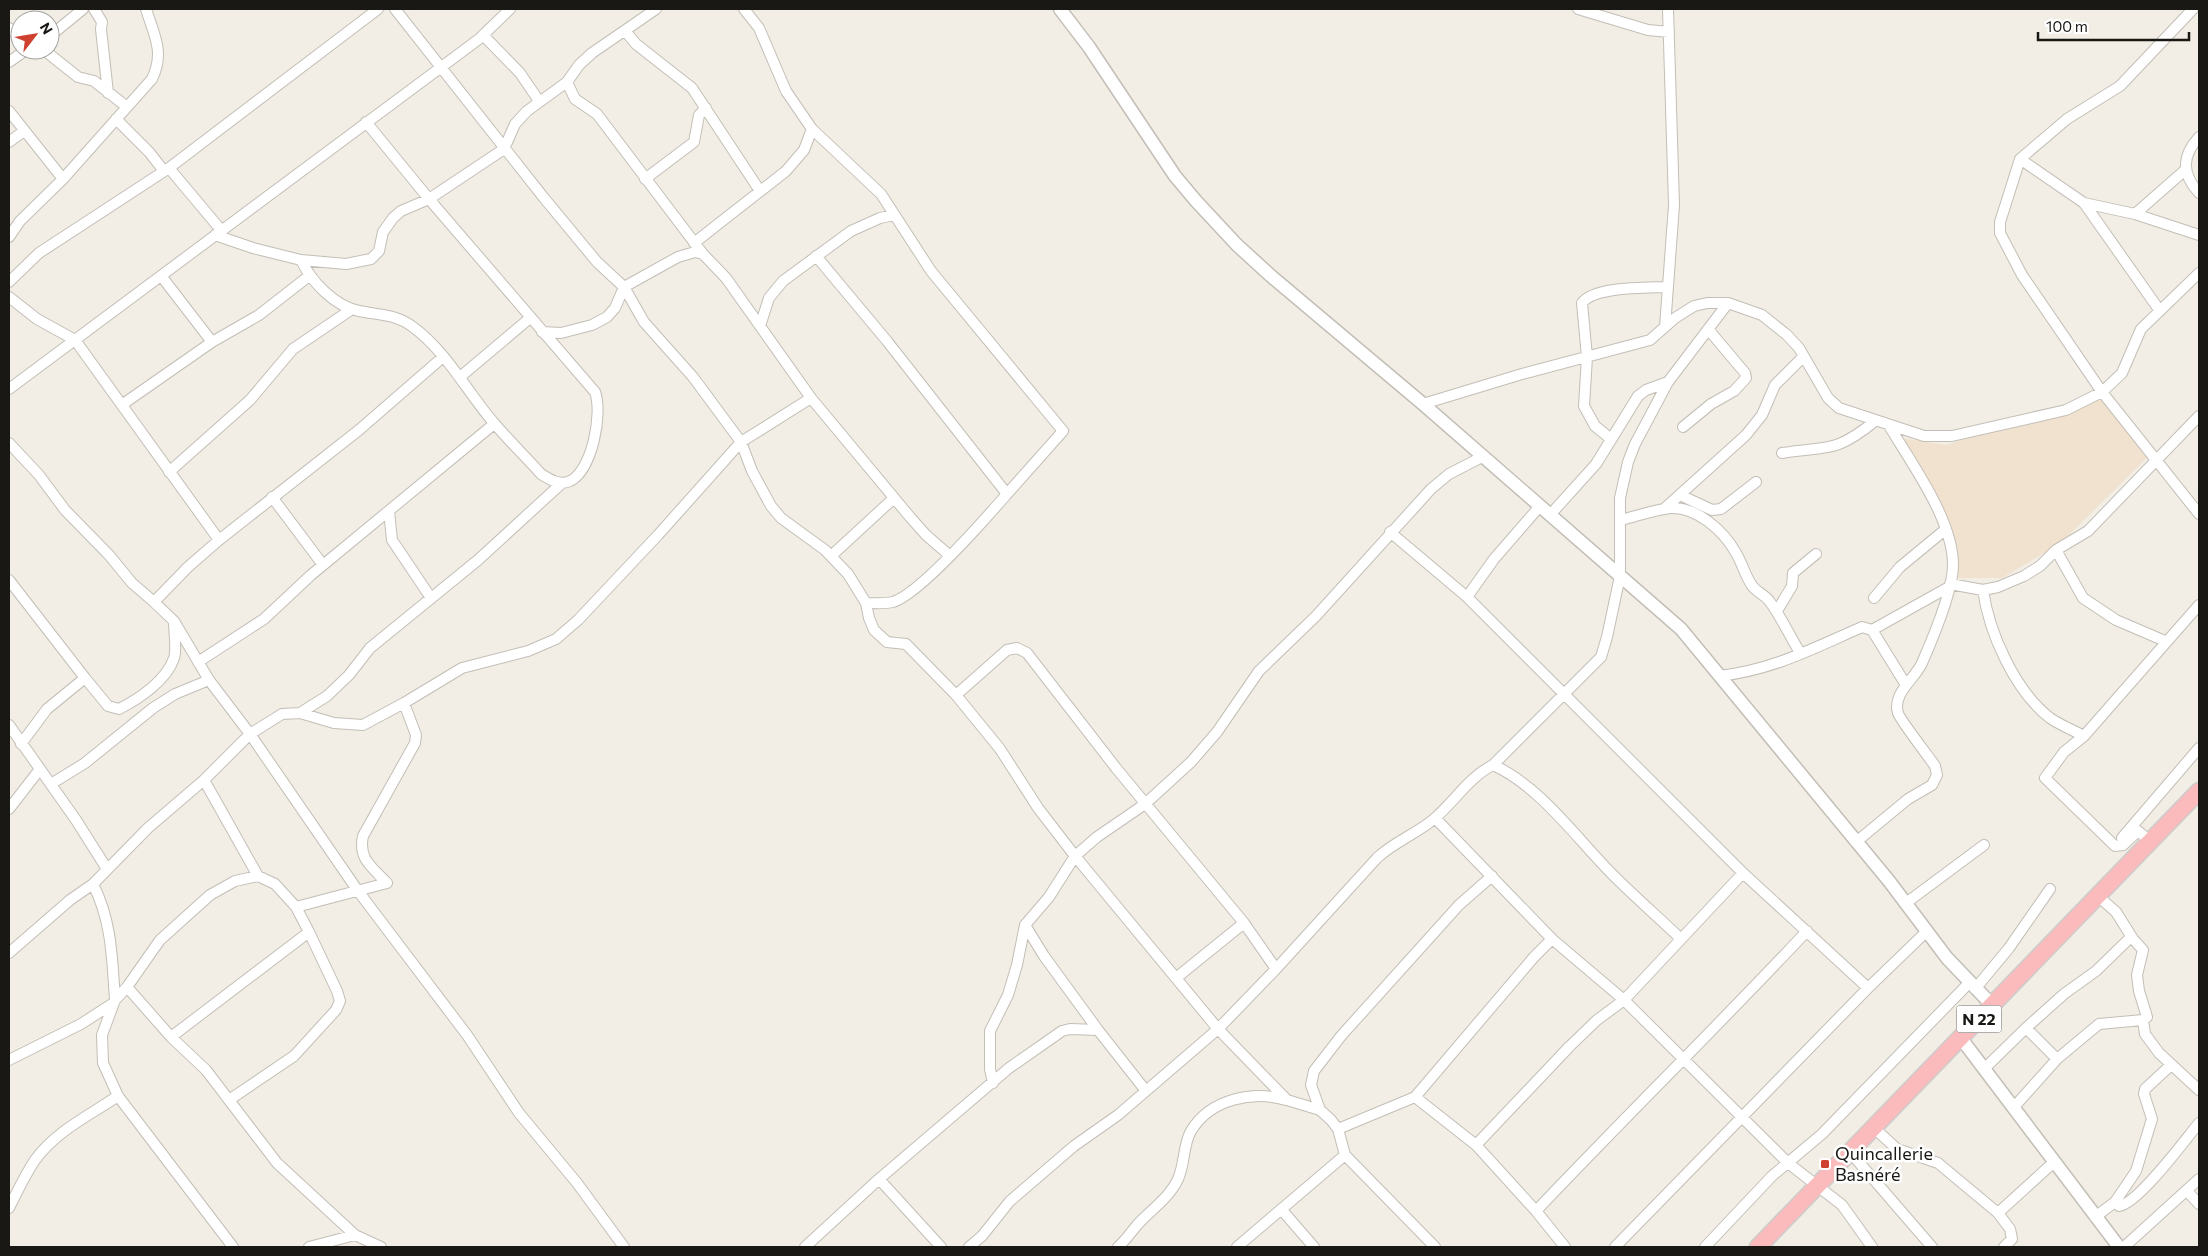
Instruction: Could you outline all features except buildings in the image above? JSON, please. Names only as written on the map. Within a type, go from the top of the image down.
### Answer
[{"type":"main road","name":"N 22","points":[[1758,1247],[2199,791]]},
{"type":"street","points":[[60,28],[83,9]]},
{"type":"street","points":[[94,9],[102,22],[101,29],[108,93]]},
{"type":"street","points":[[9,237],[20,221],[63,179],[152,79],[159,65],[160,50],[146,9]]},
{"type":"street","points":[[9,282],[39,253],[167,169],[378,9]]},
{"type":"street","points":[[395,9],[439,68],[586,249],[624,287],[644,322],[693,377],[741,442],[752,470],[771,506],[781,518],[831,556],[848,574],[866,603],[869,618],[879,636],[887,642],[906,644],[956,695],[1000,749],[1038,808],[1075,856],[1218,1029],[1287,1100]]},
{"type":"street","points":[[9,388],[162,277],[483,35],[510,9]]},
{"type":"street","points":[[116,119],[167,169],[218,233],[253,248],[301,260],[346,264],[371,259],[379,251],[387,224],[401,211],[429,199],[504,149],[515,124],[539,101],[567,82],[579,65],[592,53],[608,41],[626,32],[656,9]]},
{"type":"street","points":[[744,9],[759,28],[786,91],[812,129],[873,185],[931,271],[1063,431],[1007,494],[928,577],[895,601],[866,603]]},
{"type":"street","points":[[1060,9],[1089,47],[1175,176],[1237,245],[1681,629],[1906,903],[1926,932],[1972,986],[1992,1005]]},
{"type":"street","points":[[1578,9],[1648,30],[1668,32]]},
{"type":"street","points":[[1665,327],[1674,205],[1668,9]]},
{"type":"street","points":[[2193,9],[2120,86],[2067,119],[2020,159],[2000,222],[2000,233],[2022,276],[2102,392],[2199,514]]},
{"type":"street","points":[[626,32],[636,44],[692,88],[760,191]]},
{"type":"street","points":[[483,35],[520,73],[539,101]]},
{"type":"street","points":[[57,60],[78,77],[94,81],[127,107]]},
{"type":"street","points":[[567,82],[575,99],[596,114],[694,243],[726,278],[811,398],[894,498],[926,534],[950,555]]},
{"type":"street","points":[[645,179],[694,142],[699,115],[706,108]]},
{"type":"street","points":[[9,111],[63,179]]},
{"type":"street","points":[[301,260],[308,276],[339,302],[352,309],[398,318],[426,338],[460,377],[494,424],[541,474],[550,480],[562,482],[570,481],[576,476],[590,450],[598,422],[598,400],[595,392],[429,199],[366,122]]},
{"type":"street","points":[[694,243],[728,214],[780,176],[795,161],[807,144],[812,129]]},
{"type":"street","points":[[9,142],[24,131]]},
{"type":"street","points":[[2135,214],[2184,170],[2188,155],[2199,137]]},
{"type":"street","points":[[2020,159],[2084,203],[2160,311]]},
{"type":"street","points":[[2184,170],[2188,180],[2199,193]]},
{"type":"street","points":[[2084,203],[2135,214],[2199,235]]},
{"type":"street","points":[[760,326],[773,292],[783,281],[851,231],[880,218],[894,215]]},
{"type":"street","points":[[542,332],[561,333],[580,329],[599,321],[616,308],[624,287],[678,257],[695,252],[703,254]]},
{"type":"street","points":[[816,256],[887,341],[1007,494]]},
{"type":"street","points":[[1423,404],[1650,340],[1674,318],[1694,306],[1706,302],[1728,303],[1762,315],[1787,335],[1834,404],[1839,408],[1930,438],[1952,436],[2066,410],[2102,392],[2122,373],[2141,329],[2199,273]]},
{"type":"street","points":[[123,404],[212,342],[259,315],[308,276]]},
{"type":"street","points":[[162,277],[212,342]]},
{"type":"street","points":[[1611,439],[1595,426],[1584,406],[1587,357],[1581,306],[1588,296],[1614,290],[1668,287]]},
{"type":"street","points":[[9,296],[37,320],[75,340],[123,404],[169,472],[219,540]]},
{"type":"street","points":[[969,1247],[982,1236],[1010,1201],[1074,1146],[1103,1127],[1218,1029],[1383,853],[1416,833],[1435,818],[1468,786],[1473,778],[1493,765],[1564,695],[1603,652],[1620,576],[1620,498],[1630,457],[1668,382],[1728,303]]},
{"type":"street","points":[[169,472],[250,400],[293,349],[352,309]]},
{"type":"street","points":[[460,377],[530,318]]},
{"type":"street","points":[[1683,426],[1711,404],[1734,390],[1746,378],[1745,373],[1708,329]]},
{"type":"street","points":[[1664,509],[1746,435],[1762,415],[1775,385],[1803,357]]},
{"type":"street","points":[[154,602],[188,567],[219,540],[359,430],[443,358]]},
{"type":"street","points":[[1550,515],[1596,464],[1638,396],[1646,390],[1668,382]]},
{"type":"street","points":[[9,953],[70,900],[93,884],[148,828],[204,780],[250,734],[282,714],[300,714],[357,726],[363,725],[462,668],[528,651],[547,644],[564,632],[658,535],[741,442],[811,398]]},
{"type":"street","points":[[1872,630],[1949,586],[1983,590],[1998,587],[2024,576],[2040,566],[2056,550],[2088,531],[2199,416]]},
{"type":"street","points":[[1782,453],[1827,449],[1841,445],[1875,420]]},
{"type":"street","points":[[198,662],[264,619],[323,565],[494,424]]},
{"type":"street","points":[[1856,842],[1908,799],[1932,785],[1937,775],[1935,766],[1898,714],[1898,700],[1906,686],[1922,666],[1941,616],[1953,566],[1952,551],[1946,530],[1935,505],[1888,424]]},
{"type":"street","points":[[9,443],[39,475],[65,510],[109,555],[132,583],[174,621],[209,680],[250,734],[358,891],[466,1035],[519,1113],[577,1183],[624,1247]]},
{"type":"street","points":[[993,1083],[989,1061],[990,1031],[1008,995],[1017,965],[1025,925],[1049,898],[1075,856],[1145,804],[1191,762],[1217,732],[1259,671],[1337,594],[1390,532],[1431,489],[1449,474],[1482,457]]},
{"type":"street","points":[[300,714],[327,696],[349,675],[370,648],[478,560],[562,482]]},
{"type":"street","points":[[1680,495],[1712,510],[1721,509],[1733,502],[1756,482]]},
{"type":"street","points":[[272,497],[323,565]]},
{"type":"street","points":[[831,556],[894,498]]},
{"type":"street","points":[[1467,596],[1494,560],[1540,506]]},
{"type":"street","points":[[1621,520],[1664,509],[1687,509],[1718,530],[1735,551],[1751,585],[1765,595],[1777,611],[1785,630],[1801,654]]},
{"type":"street","points":[[389,511],[392,540],[431,598]]},
{"type":"street","points":[[1874,598],[1900,567],[1946,530]]},
{"type":"street","points":[[1390,532],[1467,596],[1743,873],[1868,988]]},
{"type":"street","points":[[2056,550],[2083,598],[2116,620],[2165,641]]},
{"type":"street","points":[[1777,611],[1792,586],[1793,573],[1816,554]]},
{"type":"street","points":[[9,580],[108,706],[119,709],[135,701],[156,685],[174,658],[174,621]]},
{"type":"street","points":[[1983,590],[1985,605],[2009,669],[2026,696],[2050,718],[2084,736]]},
{"type":"street","points":[[2150,841],[2138,831],[2123,846],[2116,846],[2045,778],[2064,752],[2084,736],[2165,641],[2199,605]]},
{"type":"street","points":[[1719,676],[1756,670],[1824,646],[1862,627],[1872,630],[1906,686]]},
{"type":"street","points":[[956,695],[1007,650],[1017,648],[1027,653],[1145,804],[1244,922],[1276,969]]},
{"type":"street","points":[[21,744],[46,710],[85,678]]},
{"type":"street","points":[[51,784],[92,757],[153,708],[175,694],[209,680]]},
{"type":"street","points":[[296,907],[387,883],[368,862],[360,848],[363,836],[415,743],[416,735],[404,703]]},
{"type":"street","points":[[9,725],[51,784],[107,869]]},
{"type":"street","points":[[2116,846],[2199,748]]},
{"type":"street","points":[[1493,765],[1509,772],[1547,806],[1613,875],[1680,938]]},
{"type":"street","points":[[9,809],[40,770]]},
{"type":"street","points":[[204,780],[258,876],[275,884],[296,907],[338,991],[340,1001],[336,1010],[294,1056],[229,1100]]},
{"type":"street","points":[[1435,818],[1552,939],[1624,1000],[1788,1163],[1819,1186],[1851,1215],[1872,1247]]},
{"type":"street","points":[[1906,903],[1984,845]]},
{"type":"street","points":[[1476,1145],[1569,1047],[1597,1020],[1624,1000],[1680,938],[1743,873]]},
{"type":"street","points":[[9,1060],[81,1024],[113,1002],[127,987],[160,940],[173,926],[224,886],[235,881],[258,876]]},
{"type":"street","points":[[1434,1247],[1344,1156],[1338,1129],[1320,1110],[1311,1085],[1314,1070],[1341,1036],[1469,894],[1492,876]]},
{"type":"street","points":[[93,884],[106,911],[110,933],[113,1002],[104,1026],[102,1055],[106,1074],[118,1096],[233,1247]]},
{"type":"street","points":[[1705,1247],[1772,1176],[1822,1134],[2009,948],[2050,889]]},
{"type":"street","points":[[2014,1107],[2057,1059],[2099,1024],[2143,1020],[2147,1017],[2148,1013],[2139,991],[2137,975],[2144,953],[2131,937],[2121,918],[2098,896]]},
{"type":"street","points":[[1176,978],[1244,922]]},
{"type":"street","points":[[1025,925],[1044,956],[1098,1030],[1146,1091]]},
{"type":"street","points":[[1536,1211],[1637,1104],[1684,1060],[1807,931]]},
{"type":"street","points":[[171,1037],[310,932]]},
{"type":"street","points":[[1615,1247],[1868,988],[1926,932]]},
{"type":"street","points":[[1985,1068],[2026,1028],[2064,994],[2096,971],[2131,937]]},
{"type":"street","points":[[1338,1129],[1415,1097],[1534,957],[1552,939]]},
{"type":"street","points":[[127,987],[171,1037],[206,1070],[277,1163],[355,1235],[381,1247]]},
{"type":"street","points":[[2143,1020],[2148,1038],[2171,1065],[2199,1090]]},
{"type":"street","points":[[2026,1028],[2057,1059]]},
{"type":"street","points":[[805,1247],[879,1179],[1009,1068],[1062,1031],[1070,1029],[1098,1030]]},
{"type":"street","points":[[1960,1037],[2119,1247]]},
{"type":"street","points":[[2095,1217],[2115,1202],[2136,1170],[2151,1128],[2152,1117],[2147,1105],[2145,1089],[2171,1065]]},
{"type":"street","points":[[1118,1247],[1162,1201],[1178,1180],[1191,1131],[1220,1104],[1234,1099],[1269,1095],[1320,1110]]},
{"type":"street","points":[[9,1208],[36,1160],[48,1146],[58,1136],[118,1096]]},
{"type":"street","points":[[1415,1097],[1476,1145],[1536,1211],[1565,1247]]},
{"type":"street","points":[[2115,1202],[2119,1206],[2124,1205],[2143,1190],[2199,1123]]},
{"type":"street","points":[[1873,1127],[1897,1149],[1935,1162],[1998,1213],[2010,1229],[2012,1239],[2004,1247]]},
{"type":"street","points":[[1850,1152],[1932,1247]]},
{"type":"street","points":[[1237,1247],[1344,1156]]},
{"type":"street","points":[[1998,1213],[2054,1162]]},
{"type":"street","points":[[879,1179],[941,1247]]},
{"type":"street","points":[[2124,1247],[2199,1179]]},
{"type":"street","points":[[2187,1191],[2199,1204]]},
{"type":"street","points":[[1281,1209],[1314,1247]]},
{"type":"street","points":[[309,1247],[355,1235]]},
{"type":"shaded area","points":[[2100,397],[2147,458],[2061,543],[2002,578],[1958,578],[1950,522],[1901,438],[1946,445]]},
{"type":"place","name":"Quincallerie Basnéré","points":[[1825,1164]]}]
